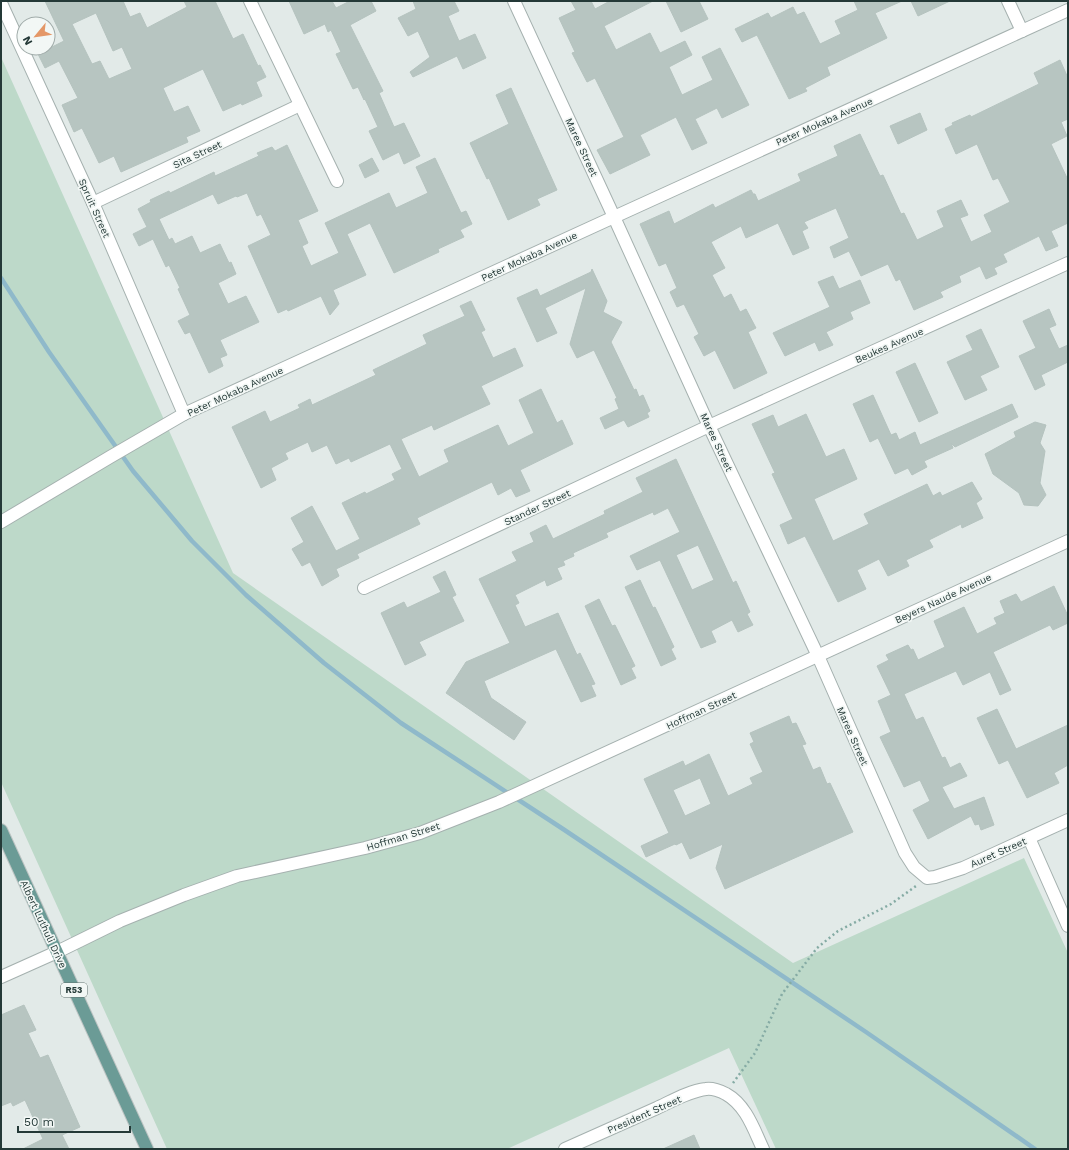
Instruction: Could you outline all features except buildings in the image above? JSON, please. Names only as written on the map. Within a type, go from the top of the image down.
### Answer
[{"type":"main road","name":"Albert Luthuli Drive","points":[[1,830],[147,1149]]},
{"type":"street","points":[[250,1],[337,181]]},
{"type":"street","points":[[1008,1],[1022,31]]},
{"type":"street","name":"Maree Street","points":[[517,2],[709,426],[818,656],[905,853],[914,867],[927,878]]},
{"type":"street","name":"Spruit Street","points":[[1,3],[93,203],[184,414]]},
{"type":"street","name":"Peter Mokaba Avenue","points":[[1,522],[184,414],[1068,10]]},
{"type":"street","name":"Sita Street","points":[[93,203],[300,105]]},
{"type":"street","name":"Beukes Avenue","points":[[709,426],[1068,263]]},
{"type":"street","name":"Stander Street","points":[[364,588],[709,426]]},
{"type":"street","name":"Beyers Naude Avenue","points":[[818,656],[1068,541]]},
{"type":"street","name":"Hoffman Street","points":[[1,977],[120,921],[184,895],[238,876],[365,848],[420,833],[499,802],[818,656]]},
{"type":"street","name":"Auret Street","points":[[927,878],[963,868],[1068,820]]},
{"type":"street","points":[[1029,838],[1068,926]]},
{"type":"street","name":"President Street","points":[[565,1149],[695,1091],[713,1089],[726,1094]]},
{"type":"street","points":[[726,1094],[737,1101],[747,1114],[763,1149]]},
{"type":"path","points":[[726,1094],[755,1053],[782,994],[817,948],[838,931],[891,904],[927,878]]},
{"type":"green space","points":[[1,57],[233,573],[793,963],[1024,858],[1068,953],[1068,1149],[776,1149],[729,1048],[507,1149],[167,1149],[1,782]]},
{"type":"waterway","points":[[1,278],[49,352],[133,471],[192,541],[246,595],[324,663],[401,723],[563,829],[866,1032],[1035,1149]]}]
